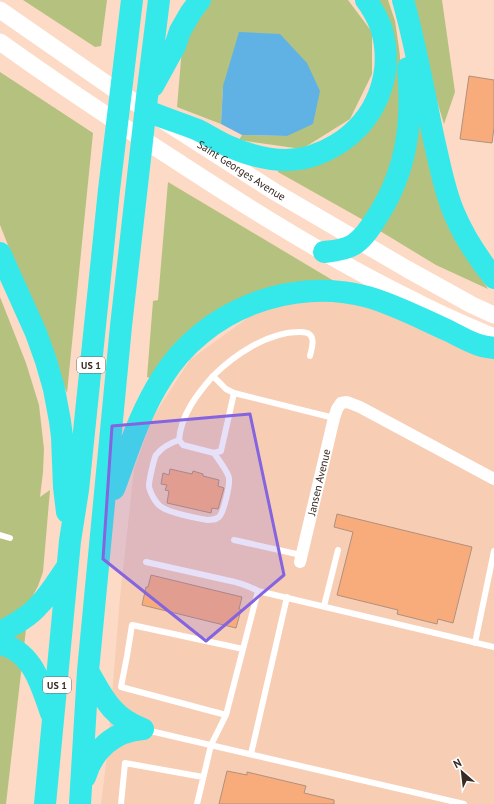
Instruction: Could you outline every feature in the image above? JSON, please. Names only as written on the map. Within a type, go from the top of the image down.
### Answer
[{"type":"highway","name":"US 1","points":[[45,804],[70,541],[78,490],[109,190],[132,0]]},
{"type":"highway","points":[[159,0],[164,44],[149,105],[227,146],[253,156],[287,160],[310,156],[331,148],[350,136],[358,128],[376,102],[383,82],[386,62],[384,42],[380,26],[366,0]]},
{"type":"highway","points":[[164,44],[180,31],[190,12],[200,0]]},
{"type":"highway","points":[[324,252],[347,248],[353,245],[370,228],[389,197],[402,162],[408,138],[410,111],[409,82],[403,37],[394,0]]},
{"type":"highway","points":[[403,0],[410,25],[442,173],[450,200],[465,236],[494,278]]},
{"type":"highway","name":"US 1","points":[[81,799],[88,670],[134,210],[149,105]]},
{"type":"highway","points":[[0,253],[36,333],[54,389],[62,437],[64,487],[70,541]]},
{"type":"highway","points":[[103,520],[138,425],[162,377],[175,359],[190,343],[219,321],[245,307],[273,297],[291,293],[320,290],[345,292],[369,297],[397,307],[479,345],[494,348]]},
{"type":"highway","points":[[0,632],[20,621],[38,606],[68,566]]},
{"type":"highway","points":[[0,644],[13,648],[32,666],[42,685],[54,719]]},
{"type":"highway","points":[[88,670],[104,700],[114,712],[127,722],[143,729]]},
{"type":"highway","points":[[81,799],[84,780],[90,763],[101,748],[120,734],[143,729]]},
{"type":"main road","name":"Saint Georges Avenue","points":[[0,10],[110,87],[149,105],[231,165],[429,282],[494,315]]},
{"type":"main road","points":[[0,42],[98,110],[246,206],[370,278],[418,303],[494,337]]},
{"type":"street","name":"Jansen Avenue","points":[[300,559],[334,418],[341,403],[347,402],[360,407],[494,479]]},
{"type":"lane","points":[[179,440],[169,443],[155,456],[149,484],[150,491],[158,505],[167,510],[207,520],[213,520],[222,513],[227,495],[229,478],[214,454],[183,445],[179,440],[188,410],[199,393],[213,376],[228,362],[243,352],[267,340],[286,334],[303,332],[308,333],[311,335],[313,341],[310,356]]},
{"type":"lane","points":[[213,376],[226,389],[234,393],[334,418]]},
{"type":"lane","points":[[214,454],[221,450],[234,393]]},
{"type":"lane","points":[[0,535],[10,538]]},
{"type":"lane","points":[[234,540],[300,559]]},
{"type":"lane","points":[[324,606],[338,550]]},
{"type":"lane","points":[[475,643],[494,551]]},
{"type":"lane","points":[[146,562],[236,581],[258,590],[287,598],[494,648]]},
{"type":"lane","points":[[197,804],[211,744],[226,715],[258,590]]},
{"type":"lane","points":[[251,754],[287,598]]},
{"type":"lane","points":[[226,715],[121,687],[132,625],[243,649]]},
{"type":"lane","points":[[143,729],[464,804]]},
{"type":"lane","points":[[121,804],[125,763],[203,777]]},
{"type":"highlighted area","points":[[250,414],[284,575],[206,641],[103,559],[112,426]]},
{"type":"shaded area","points":[[318,296],[387,311],[494,358],[494,804],[101,804],[107,756],[120,598],[134,469],[153,417],[190,360],[257,311]]},
{"type":"green space","points":[[23,0],[107,0],[101,46],[95,47]]},
{"type":"green space","points":[[211,0],[348,0],[372,32],[372,74],[350,119],[302,149],[239,140],[242,135],[288,136],[223,86],[221,124],[177,107],[182,48],[195,20]]},
{"type":"green space","points":[[375,0],[388,0],[395,21],[402,74],[400,127],[386,183],[365,221],[278,172],[279,167],[375,118]]},
{"type":"green space","points":[[406,0],[442,0],[455,92],[444,124]]},
{"type":"green space","points":[[0,72],[93,133],[67,393],[0,225]]},
{"type":"green space","points":[[418,98],[448,226],[488,289],[436,265],[380,231]]},
{"type":"green space","points":[[168,182],[334,281],[284,287],[150,378],[147,377],[153,301],[158,300]]},
{"type":"green space","points":[[0,297],[26,363],[39,405],[44,449],[40,497],[50,490],[43,572],[38,586],[29,603],[6,804],[0,804]]},
{"type":"water","points":[[239,32],[280,34],[307,63],[320,91],[313,124],[287,136],[242,135],[221,124],[223,86]]},
{"type":"building","points":[[469,76],[494,80],[494,128],[492,143],[460,139]]},
{"type":"building","points":[[170,469],[192,474],[193,471],[203,474],[203,476],[219,480],[218,486],[224,488],[218,509],[212,508],[211,513],[167,503],[169,491],[165,490],[167,485],[161,484],[163,473],[169,475]]},
{"type":"building","points":[[337,514],[472,547],[453,623],[438,619],[437,624],[397,614],[398,610],[337,595],[353,532],[334,527]]},
{"type":"building","points":[[151,575],[242,597],[239,609],[241,610],[236,628],[142,605],[146,587],[148,587]]},
{"type":"building","points":[[227,771],[247,775],[247,772],[306,786],[304,793],[334,800],[334,804],[219,804]]}]
